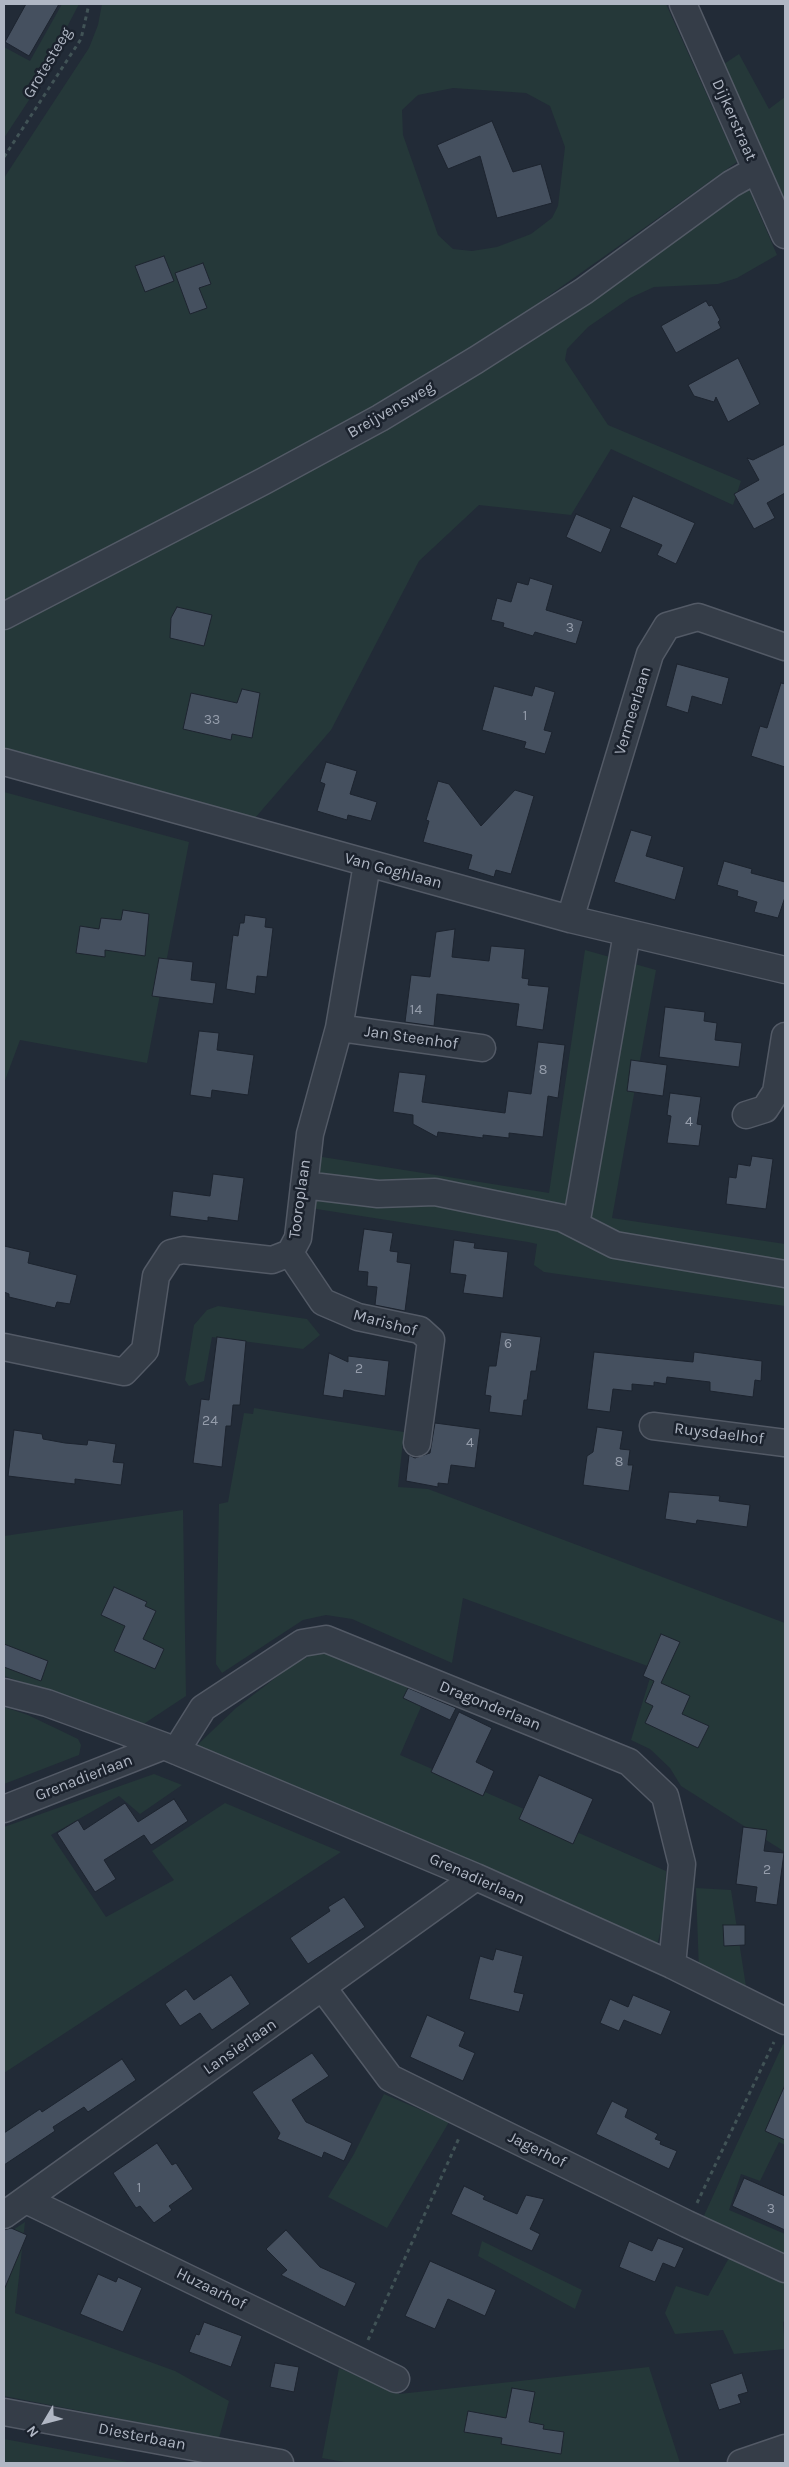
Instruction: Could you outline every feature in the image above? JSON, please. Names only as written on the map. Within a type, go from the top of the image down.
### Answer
[{"type":"street","name":"Dijkerstraat","points":[[683,4],[785,235]]},
{"type":"street","name":"Breijvensweg","points":[[4,616],[264,482],[380,418],[584,291],[731,184],[756,170]]},
{"type":"street","name":"Vermeerlaan","points":[[570,919],[650,654],[667,626],[698,617],[785,647]]},
{"type":"street","name":"Van Goghlaan","points":[[4,762],[570,919],[785,970]]},
{"type":"street","name":"Tooroplaan","points":[[4,1347],[124,1372],[145,1350],[156,1276],[172,1252],[183,1250],[272,1260],[290,1252],[298,1238],[310,1134],[339,1028],[367,864]]},
{"type":"street","points":[[576,1225],[627,933]]},
{"type":"street","name":"Jan Steenhof","points":[[339,1028],[482,1048]]},
{"type":"street","points":[[746,1114],[765,1109],[776,1092],[785,1036]]},
{"type":"street","points":[[304,1185],[378,1194],[435,1192],[562,1218],[615,1245],[785,1274]]},
{"type":"street","name":"Marishof","points":[[290,1252],[323,1302],[358,1318],[420,1330],[432,1340],[418,1443]]},
{"type":"street","name":"Ruysdaelhof","points":[[653,1426],[785,1443]]},
{"type":"street","name":"Dragonderlaan","points":[[170,1749],[203,1708],[302,1643],[326,1639],[630,1762],[665,1796],[682,1864],[672,1966]]},
{"type":"street","name":"Grenadierlaan","points":[[4,1692],[47,1703],[170,1749],[476,1878],[672,1966],[785,2021]]},
{"type":"street","name":"Grenadierlaan","points":[[4,1809],[170,1749]]},
{"type":"street","name":"Lansierlaan","points":[[4,2216],[476,1878]]},
{"type":"street","name":"Jagerhof","points":[[323,1988],[390,2078],[687,2224],[785,2269]]},
{"type":"street","name":"Huzaarhof","points":[[26,2200],[396,2379]]},
{"type":"street","name":"Diesterbaan","points":[[4,2412],[280,2463]]},
{"type":"street","points":[[741,2463],[785,2448]]},
{"type":"path","name":"Grotesteeg","points":[[4,157],[80,39],[89,4]]},
{"type":"path","points":[[687,2224],[785,2021]]},
{"type":"path","points":[[358,2361],[469,2116]]},
{"type":"shaded area","points":[[62,4],[79,4],[29,100],[4,138],[4,47],[30,61]]},
{"type":"shaded area","points":[[102,4],[666,4],[737,162],[523,314],[426,379],[298,451],[4,602],[4,178],[89,48],[98,25]],"holes":[[[453,88],[526,93],[550,106],[565,147],[558,206],[552,218],[531,234],[497,247],[472,251],[453,249],[438,235],[403,135],[402,110],[418,95]]]},
{"type":"shaded area","points":[[739,54],[769,109],[785,97],[785,206],[724,64]]},
{"type":"shaded area","points":[[747,185],[777,255],[737,278],[718,284],[654,287],[630,298],[588,327],[567,349],[565,360],[608,425],[741,481],[733,505],[611,449],[571,515],[479,505],[419,561],[331,730],[249,825],[4,759],[4,627],[397,424],[534,336]]},
{"type":"shaded area","points":[[4,792],[189,842],[147,1063],[20,1040],[4,1083]]},
{"type":"shaded area","points":[[585,950],[656,970],[612,1218],[785,1244],[785,1306],[544,1272],[534,1265],[537,1244],[310,1208],[316,1156],[549,1193]]},
{"type":"shaded area","points":[[218,1306],[307,1319],[320,1335],[303,1349],[212,1337],[204,1381],[189,1386],[185,1380],[194,1325],[207,1310]]},
{"type":"shaded area","points":[[254,1408],[404,1432],[398,1487],[428,1489],[785,1623],[785,1852],[681,1786],[670,1768],[650,1749],[631,1740],[653,1668],[463,1598],[452,1663],[352,1619],[326,1615],[303,1620],[222,1673],[216,1664],[219,1504],[228,1502],[244,1413],[253,1414]]},
{"type":"shaded area","points":[[183,1510],[186,1696],[136,1729],[48,1691],[4,1676],[4,1536]]},
{"type":"shaded area","points":[[319,1651],[339,1653],[427,1693],[400,1755],[666,1871],[664,1915],[655,1955],[190,1752],[236,1708],[291,1666]]},
{"type":"shaded area","points":[[4,1707],[28,1715],[78,1739],[81,1745],[79,1755],[4,1784]]},
{"type":"shaded area","points":[[154,1774],[182,1785],[140,1814],[119,1796],[51,1835],[106,1917],[174,1880],[152,1851],[225,1803],[341,1852],[4,2073],[4,1827]]},
{"type":"shaded area","points":[[696,1888],[731,1890],[747,1993],[699,1971]]},
{"type":"shaded area","points":[[783,2044],[785,2045],[785,2145],[779,2142],[760,2181],[741,2174],[729,2210],[785,2234],[785,2257],[701,2222]]},
{"type":"shaded area","points":[[384,2094],[449,2122],[387,2228],[328,2197],[354,2154]]},
{"type":"shaded area","points":[[25,2222],[15,2313],[175,2371],[229,2401],[219,2438],[4,2396],[4,2236]]},
{"type":"shaded area","points":[[482,2241],[582,2290],[575,2309],[478,2256]]},
{"type":"shaded area","points":[[730,2256],[785,2282],[785,2321],[783,2322],[785,2349],[734,2354],[723,2330],[675,2334],[665,2313],[676,2286],[708,2296]]},
{"type":"shaded area","points":[[649,2367],[680,2463],[350,2463],[322,2458],[339,2368],[399,2394]]},
{"type":"shaded area","points":[[4,2439],[133,2463],[4,2463]]},
{"type":"building","points":[[26,4],[59,4],[29,56],[5,42]]},
{"type":"building","points":[[492,121],[513,172],[541,164],[552,203],[497,218],[480,156],[448,169],[437,145]]},
{"type":"building","points":[[164,256],[174,281],[145,292],[135,266]]},
{"type":"building","points":[[203,263],[211,284],[199,288],[207,308],[190,314],[175,273]]},
{"type":"building","points":[[706,301],[709,306],[712,305],[720,320],[718,322],[721,328],[676,353],[661,326]]},
{"type":"building","points":[[738,358],[760,404],[728,422],[716,397],[714,402],[694,396],[688,385]]},
{"type":"building","points":[[785,444],[785,493],[767,503],[775,518],[754,529],[734,494],[759,480],[747,458],[753,460]]},
{"type":"building","points":[[633,496],[695,523],[676,564],[657,555],[662,545],[620,527]]},
{"type":"building","points":[[576,514],[611,529],[601,553],[566,537]]},
{"type":"building","points":[[530,578],[553,585],[546,610],[583,621],[576,644],[535,632],[533,636],[503,627],[504,623],[491,620],[497,598],[511,602],[517,582],[528,585]]},
{"type":"building","points":[[177,607],[212,615],[204,646],[170,638],[171,618]]},
{"type":"building","points":[[677,664],[729,678],[722,705],[692,696],[688,713],[666,706]]},
{"type":"building","points":[[781,683],[785,684],[785,767],[751,756],[760,726],[767,728]]},
{"type":"building","points":[[494,686],[532,696],[535,686],[555,692],[544,730],[552,732],[545,754],[524,748],[526,742],[482,730]]},
{"type":"building","points":[[242,689],[260,693],[252,738],[232,734],[231,740],[183,729],[191,693],[237,703]]},
{"type":"building","points":[[326,762],[357,771],[350,794],[377,802],[371,821],[348,815],[347,820],[317,811],[325,784],[320,782]]},
{"type":"building","points":[[438,781],[449,784],[481,826],[515,790],[534,796],[511,874],[496,870],[494,877],[468,869],[472,855],[423,842],[429,821],[426,820]]},
{"type":"building","points":[[631,830],[652,836],[646,856],[684,867],[675,900],[614,882]]},
{"type":"building","points":[[724,861],[752,869],[751,873],[785,882],[785,897],[778,918],[754,912],[757,902],[737,896],[738,891],[717,885]]},
{"type":"building","points":[[123,910],[149,914],[145,956],[105,950],[105,957],[76,953],[80,926],[99,929],[101,918],[121,920]]},
{"type":"building","points":[[245,915],[266,918],[265,927],[273,928],[267,977],[257,976],[255,994],[226,989],[233,935],[238,936],[240,923],[244,923]]},
{"type":"building","points":[[455,929],[452,957],[489,961],[491,946],[525,949],[522,978],[529,979],[528,985],[549,987],[543,1030],[516,1026],[519,1004],[437,994],[434,1026],[405,1022],[411,975],[430,977],[436,932]]},
{"type":"building","points":[[159,958],[193,962],[191,980],[216,983],[213,1004],[152,996]]},
{"type":"building","points":[[665,1007],[705,1012],[704,1021],[717,1023],[715,1040],[742,1043],[739,1067],[659,1057]]},
{"type":"building","points":[[199,1031],[219,1033],[217,1050],[254,1055],[248,1095],[212,1090],[211,1098],[190,1095]]},
{"type":"building","points":[[538,1042],[565,1045],[558,1098],[548,1096],[543,1137],[509,1133],[509,1138],[483,1135],[483,1138],[438,1132],[437,1137],[413,1124],[413,1115],[393,1112],[399,1072],[426,1075],[422,1102],[505,1113],[508,1091],[531,1094]]},
{"type":"building","points":[[631,1060],[667,1065],[663,1096],[627,1091]]},
{"type":"building","points":[[670,1093],[701,1097],[697,1124],[702,1125],[699,1146],[667,1143],[671,1116],[667,1115]]},
{"type":"building","points":[[752,1156],[773,1159],[766,1209],[726,1204],[729,1177],[736,1178],[738,1164],[750,1166]]},
{"type":"building","points":[[213,1174],[244,1178],[238,1221],[208,1217],[208,1221],[170,1216],[173,1191],[210,1196]]},
{"type":"building","points":[[364,1229],[393,1233],[390,1251],[398,1252],[397,1262],[411,1264],[405,1311],[375,1305],[377,1287],[367,1286],[368,1272],[358,1271]]},
{"type":"building","points":[[454,1240],[475,1243],[474,1248],[508,1252],[503,1298],[463,1293],[466,1275],[450,1273]]},
{"type":"building","points":[[4,1246],[30,1252],[28,1263],[77,1275],[70,1304],[57,1302],[55,1308],[9,1297],[9,1294],[4,1292]]},
{"type":"building","points":[[501,1332],[541,1337],[536,1371],[531,1371],[527,1400],[524,1400],[522,1416],[489,1412],[491,1396],[485,1395],[489,1366],[496,1366]]},
{"type":"building","points":[[217,1337],[246,1341],[240,1405],[233,1405],[231,1426],[226,1426],[222,1467],[193,1463],[201,1399],[209,1400]]},
{"type":"building","points":[[594,1352],[693,1362],[694,1352],[762,1361],[761,1381],[755,1380],[753,1397],[710,1391],[710,1382],[667,1377],[666,1384],[654,1382],[654,1386],[632,1384],[632,1391],[613,1389],[610,1412],[587,1409]]},
{"type":"building","points":[[329,1353],[348,1362],[348,1356],[389,1361],[385,1396],[344,1390],[343,1398],[323,1395]]},
{"type":"building","points":[[435,1423],[480,1429],[475,1468],[451,1465],[448,1484],[438,1483],[438,1487],[406,1481],[409,1455],[415,1458],[430,1453]]},
{"type":"building","points":[[597,1427],[623,1431],[620,1449],[630,1450],[628,1465],[633,1465],[629,1491],[583,1485],[587,1456],[593,1452]]},
{"type":"building","points":[[14,1430],[42,1434],[43,1439],[65,1443],[87,1445],[88,1440],[116,1444],[113,1462],[124,1463],[121,1485],[75,1479],[75,1484],[8,1476]]},
{"type":"building","points":[[669,1492],[720,1496],[719,1501],[750,1505],[747,1527],[697,1520],[696,1524],[665,1519]]},
{"type":"building","points":[[114,1587],[147,1602],[145,1606],[156,1611],[143,1639],[164,1649],[155,1669],[114,1651],[125,1626],[101,1615]]},
{"type":"building","points":[[661,1634],[680,1642],[661,1683],[690,1696],[682,1714],[709,1726],[698,1748],[645,1723],[653,1706],[645,1702],[654,1681],[643,1676]]},
{"type":"building","points":[[4,1644],[48,1661],[41,1681],[4,1667]]},
{"type":"building","points":[[408,1688],[456,1708],[450,1720],[403,1698]]},
{"type":"building","points":[[459,1712],[492,1728],[476,1762],[494,1771],[483,1796],[431,1772]]},
{"type":"building","points":[[539,1775],[593,1799],[573,1844],[519,1819]]},
{"type":"building","points":[[174,1799],[188,1821],[151,1845],[144,1835],[104,1860],[116,1879],[95,1892],[57,1833],[78,1820],[84,1830],[125,1803],[138,1822]]},
{"type":"building","points":[[743,1827],[767,1830],[764,1851],[784,1853],[777,1905],[755,1902],[757,1887],[736,1884]]},
{"type":"building","points":[[344,1897],[365,1927],[308,1964],[290,1938],[330,1911],[328,1907]]},
{"type":"building","points":[[723,1925],[745,1925],[745,1945],[724,1946]]},
{"type":"building","points":[[496,1949],[523,1956],[514,1992],[524,1994],[519,2012],[469,1999],[480,1956],[493,1960]]},
{"type":"building","points":[[231,1975],[250,2004],[212,2030],[200,2013],[180,2026],[165,2004],[186,1989],[194,2000]]},
{"type":"building","points":[[633,1995],[671,2011],[661,2035],[624,2020],[619,2031],[600,2023],[610,1999],[628,2007]]},
{"type":"building","points":[[427,2015],[465,2032],[459,2046],[475,2053],[463,2081],[410,2057]]},
{"type":"building","points":[[312,2053],[329,2076],[292,2100],[306,2122],[352,2143],[344,2161],[324,2152],[322,2158],[277,2139],[280,2133],[252,2092]]},
{"type":"building","points":[[122,2059],[136,2080],[88,2112],[84,2107],[53,2127],[55,2131],[4,2165],[4,2133],[40,2109],[42,2112]]},
{"type":"building","points":[[785,2085],[785,2140],[765,2131]]},
{"type":"building","points":[[612,2101],[628,2109],[625,2117],[658,2134],[655,2139],[661,2141],[660,2144],[677,2151],[669,2169],[596,2134]]},
{"type":"building","points":[[157,2143],[172,2165],[176,2163],[193,2189],[169,2206],[172,2210],[154,2223],[140,2206],[136,2208],[113,2173]]},
{"type":"building","points":[[744,2178],[785,2196],[785,2230],[732,2206]]},
{"type":"building","points":[[464,2186],[485,2196],[483,2199],[517,2214],[526,2195],[544,2199],[530,2229],[540,2234],[532,2251],[451,2214]]},
{"type":"building","points":[[11,2228],[27,2235],[4,2290],[4,2230]]},
{"type":"building","points":[[286,2230],[320,2267],[356,2283],[345,2307],[281,2275],[287,2270],[266,2249]]},
{"type":"building","points":[[658,2238],[684,2248],[675,2268],[663,2263],[655,2282],[619,2267],[629,2241],[652,2251]]},
{"type":"building","points":[[430,2261],[496,2290],[485,2316],[448,2299],[435,2329],[405,2316]]},
{"type":"building","points":[[98,2274],[116,2282],[118,2277],[142,2288],[123,2332],[80,2314]]},
{"type":"building","points":[[204,2322],[242,2336],[231,2367],[189,2352],[196,2334],[199,2335]]},
{"type":"building","points":[[275,2363],[299,2367],[294,2392],[270,2387]]},
{"type":"building","points":[[742,2373],[748,2392],[738,2395],[741,2403],[719,2410],[710,2384]]},
{"type":"building","points":[[512,2388],[535,2392],[529,2422],[544,2425],[543,2429],[564,2432],[561,2454],[501,2444],[502,2438],[464,2432],[468,2411],[506,2418]]}]
